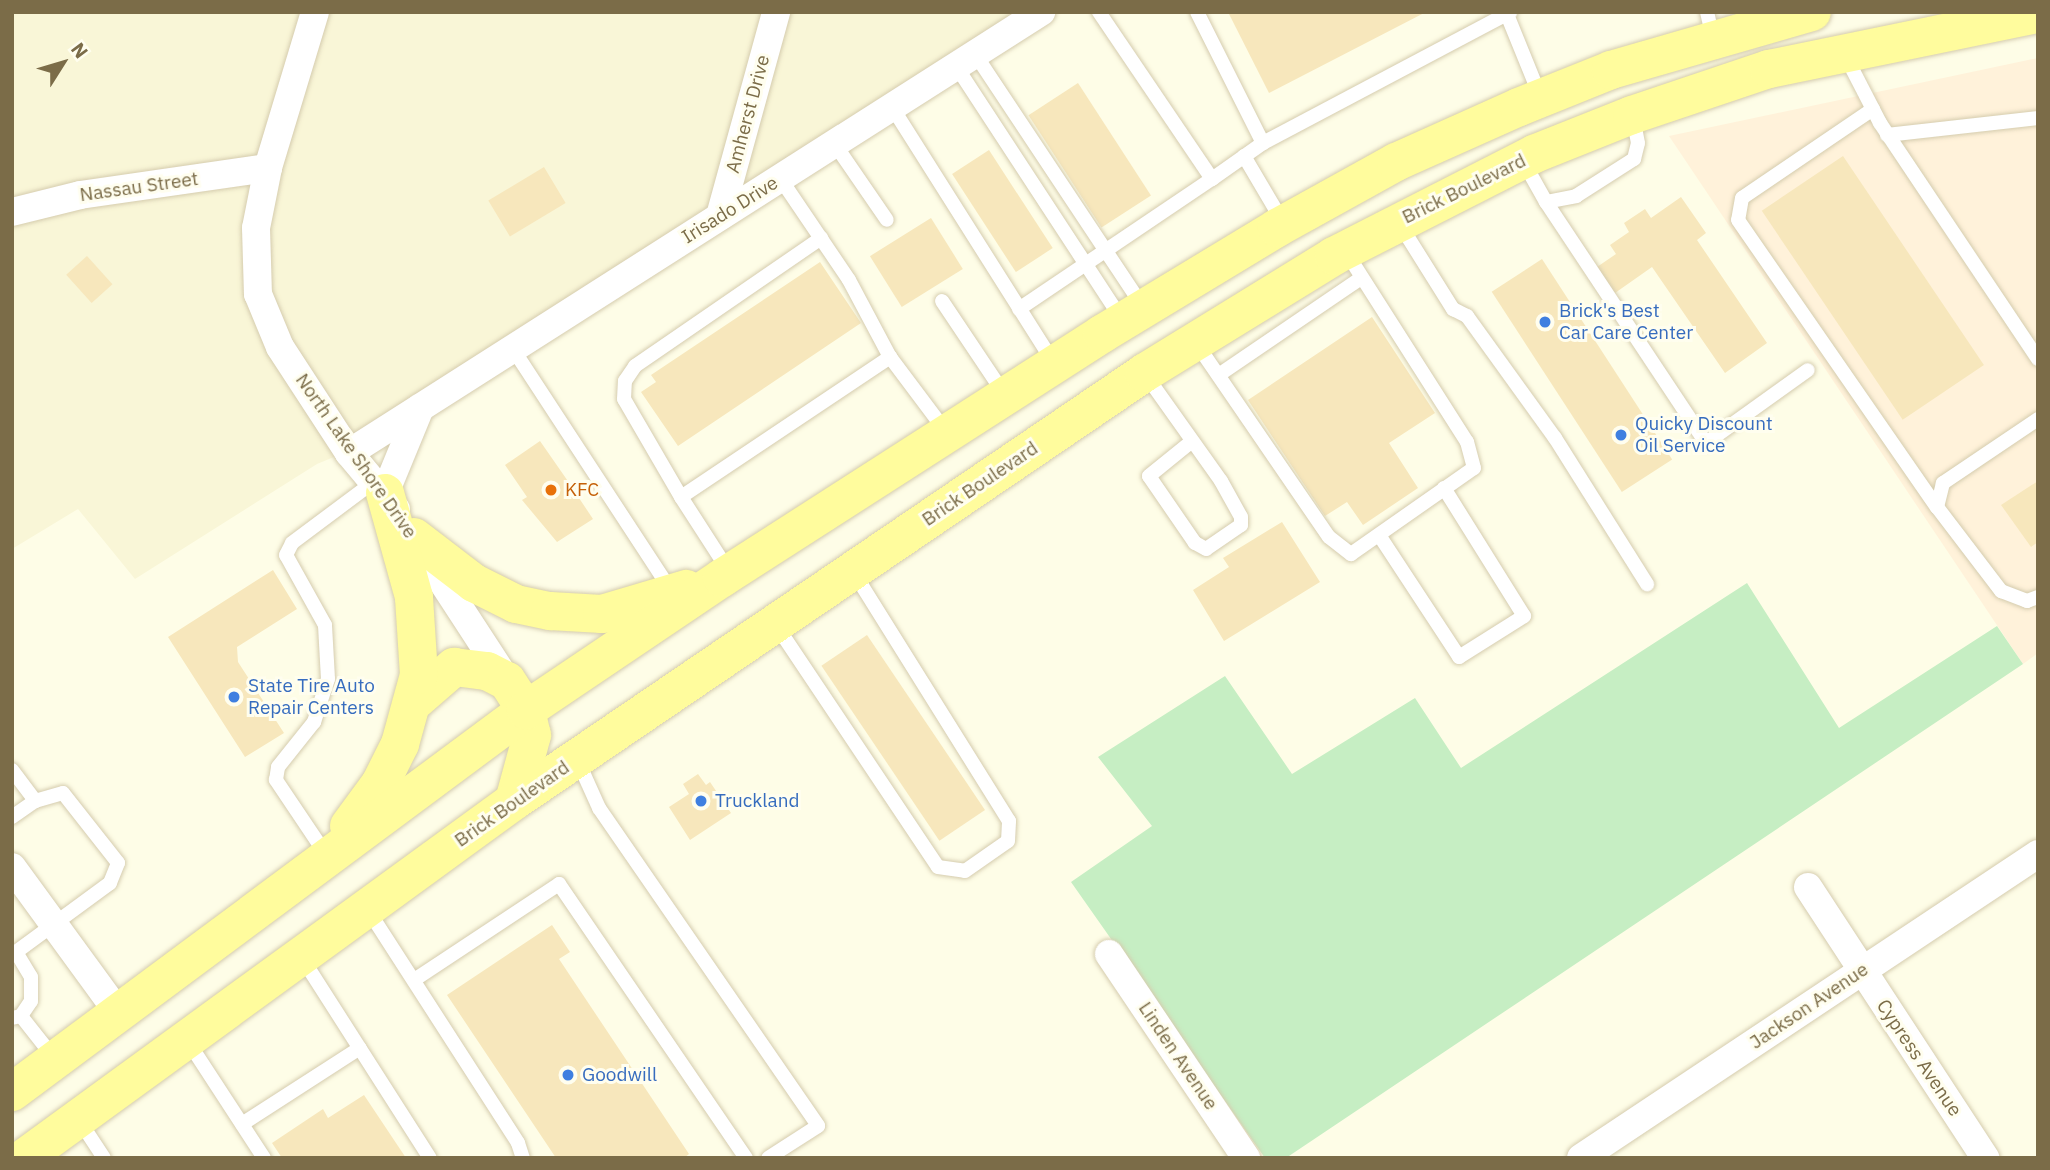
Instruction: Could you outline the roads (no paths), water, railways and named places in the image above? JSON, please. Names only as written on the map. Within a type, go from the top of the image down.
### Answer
[{"type":"main road","points":[[12,1092],[327,856],[516,696],[726,575],[1133,315],[1283,225],[1396,162],[1710,27],[1812,12]]},
{"type":"main road","name":"Brick Boulevard","points":[[24,1158],[514,801],[1144,373],[1195,341],[1352,264],[1398,222],[1523,160],[1632,116],[1769,69],[2038,14]]},
{"type":"main road","points":[[327,856],[380,784],[415,701],[419,656],[414,597],[380,487]]},
{"type":"main road","points":[[414,537],[474,583],[516,604],[550,611],[602,614],[726,575]]},
{"type":"main road","points":[[415,701],[454,667],[487,671],[516,696],[532,735],[529,758],[514,801]]},
{"type":"street","name":"North Lake Shore Drive","points":[[315,12],[268,168],[256,228],[258,294],[280,347],[349,453],[380,487],[414,537],[516,696]]},
{"type":"street","name":"Amherst Drive","points":[[720,216],[776,12]]},
{"type":"street","name":"Irisado Drive","points":[[349,453],[1041,12]]},
{"type":"street","name":"Nassau Street","points":[[12,212],[80,195],[268,168]]},
{"type":"street","points":[[380,487],[420,408]]},
{"type":"street","name":"Jackson Avenue","points":[[1597,1153],[1861,971],[2038,854]]},
{"type":"street","points":[[12,867],[119,1014]]},
{"type":"street","name":"Cypress Avenue","points":[[1808,887],[1985,1158]]},
{"type":"street","name":"Linden Avenue","points":[[1109,954],[1246,1158]]},
{"type":"lane","points":[[1099,12],[1212,179]]},
{"type":"lane","points":[[1197,12],[1263,142]]},
{"type":"lane","points":[[1020,309],[1263,142],[1507,13],[1541,98]]},
{"type":"lane","points":[[1843,52],[1887,135],[2038,359]]},
{"type":"lane","points":[[966,60],[1106,250],[1133,315]]},
{"type":"lane","points":[[966,60],[1086,265],[1133,315]]},
{"type":"lane","points":[[892,107],[1055,365]]},
{"type":"lane","points":[[1873,109],[1742,198],[1738,219],[1937,507],[2001,591],[2027,600],[2038,597]]},
{"type":"lane","points":[[1546,202],[1576,196],[1634,159],[1638,144],[1632,116]]},
{"type":"lane","points":[[1887,135],[2038,118]]},
{"type":"lane","points":[[834,143],[887,220]]},
{"type":"lane","points":[[1244,156],[1283,225]]},
{"type":"lane","points":[[1523,160],[1546,202],[1706,443],[1808,370]]},
{"type":"lane","points":[[780,178],[849,279],[890,357],[948,434]]},
{"type":"lane","points":[[1398,222],[1452,309],[1467,316],[1555,438],[1647,584]]},
{"type":"lane","points":[[726,575],[624,399],[625,381],[635,366],[821,238]]},
{"type":"lane","points":[[1195,341],[1329,537],[1351,554],[1474,468],[1467,442],[1352,264],[1220,374]]},
{"type":"lane","points":[[942,302],[1006,397]]},
{"type":"lane","points":[[513,349],[673,593]]},
{"type":"lane","points":[[681,497],[890,357]]},
{"type":"lane","points":[[1144,373],[1192,441],[1241,517],[1241,525],[1206,549],[1195,543],[1149,476],[1192,441]]},
{"type":"lane","points":[[1937,507],[1943,483],[2038,419]]},
{"type":"lane","points":[[327,856],[276,780],[278,767],[314,722],[328,679],[325,625],[286,555],[292,543],[380,487]]},
{"type":"lane","points":[[1379,535],[1459,657],[1524,616],[1444,488]]},
{"type":"lane","points":[[775,624],[937,867],[965,870],[998,849],[1008,841],[1009,821],[852,571]]},
{"type":"lane","points":[[577,759],[599,808],[818,1126],[768,1158]]},
{"type":"lane","points":[[12,770],[36,801]]},
{"type":"lane","points":[[12,817],[36,801],[63,793],[118,863],[110,883],[14,950],[31,977],[30,1001],[17,1017],[56,1060]]},
{"type":"lane","points":[[414,980],[559,884],[746,1158]]},
{"type":"lane","points":[[366,907],[454,1040],[523,1158]]},
{"type":"lane","points":[[300,955],[430,1158]]},
{"type":"lane","points":[[186,1039],[264,1158]]},
{"type":"lane","points":[[242,1124],[360,1048]]},
{"type":"lane","points":[[78,1119],[104,1158]]},
{"type":"place","name":"Brick's Best Car Care Center","points":[[1545,322]]},
{"type":"place","name":"Quicky Discount Oil Service","points":[[1621,435]]},
{"type":"place","name":"KFC","points":[[551,490]]},
{"type":"place","name":"State Tire Auto Repair Centers","points":[[234,697]]},
{"type":"place","name":"Truckland","points":[[701,801]]},
{"type":"place","name":"Goodwill","points":[[568,1075]]}]
